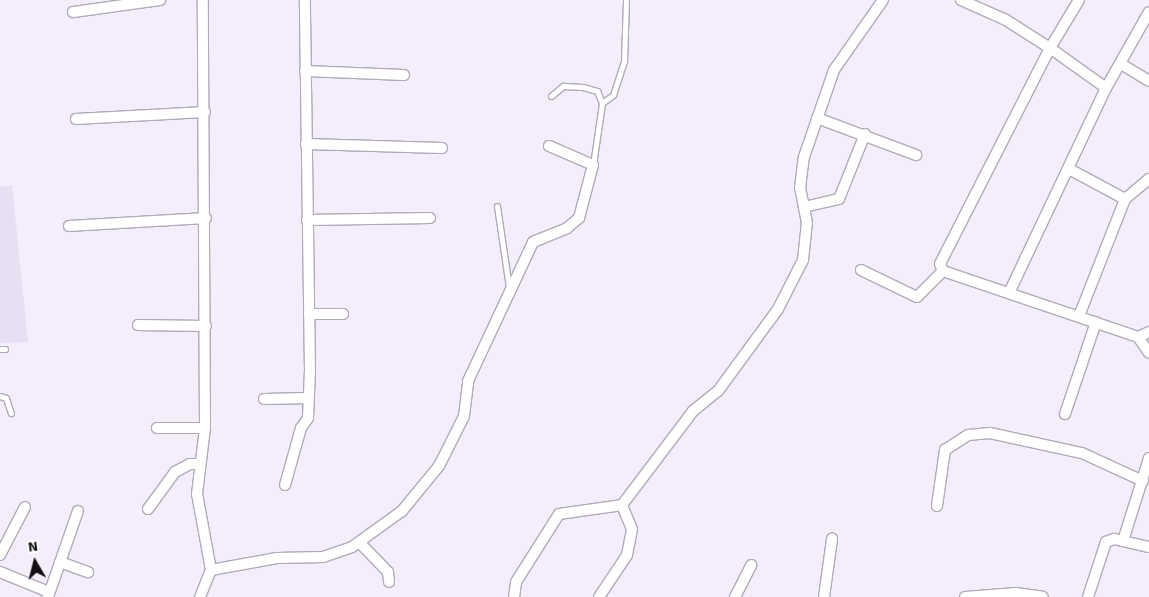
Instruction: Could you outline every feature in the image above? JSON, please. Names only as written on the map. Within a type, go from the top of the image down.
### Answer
[{"type":"street","points":[[73,12],[160,0]]},
{"type":"street","points":[[200,597],[211,570],[198,507],[200,464],[205,428],[206,218],[203,0]]},
{"type":"street","points":[[285,485],[301,428],[308,418],[309,314],[305,0]]},
{"type":"street","points":[[514,597],[516,582],[559,514],[622,505],[693,411],[718,391],[778,309],[803,260],[807,223],[800,188],[804,157],[817,118],[834,70],[883,0]]},
{"type":"street","points":[[961,0],[1006,20],[1050,48],[1106,88]]},
{"type":"street","points":[[861,270],[917,297],[942,271],[942,254],[1050,48],[1079,0]]},
{"type":"street","points":[[1009,293],[1106,88],[1149,12]]},
{"type":"street","points":[[1121,64],[1149,81]]},
{"type":"street","points":[[305,71],[404,75]]},
{"type":"street","points":[[76,119],[204,112]]},
{"type":"street","points":[[817,118],[865,134],[916,155]]},
{"type":"street","points":[[804,207],[839,198],[865,134]]},
{"type":"street","points":[[306,144],[442,148]]},
{"type":"street","points":[[211,570],[277,558],[323,557],[360,543],[402,511],[439,466],[464,416],[468,381],[509,287],[533,242],[567,228],[579,218],[593,165],[549,146]]},
{"type":"street","points":[[1069,169],[1125,199]]},
{"type":"street","points":[[1079,316],[1125,199],[1148,182]]},
{"type":"street","points":[[69,226],[206,218]]},
{"type":"street","points":[[307,220],[430,218]]},
{"type":"street","points":[[942,271],[1138,337],[1149,353]]},
{"type":"street","points":[[309,314],[343,314]]},
{"type":"street","points":[[1065,414],[1096,322]]},
{"type":"street","points":[[138,325],[206,326]]},
{"type":"street","points":[[1138,337],[1149,332]]},
{"type":"street","points":[[264,399],[308,398]]},
{"type":"street","points":[[157,428],[205,428]]},
{"type":"street","points":[[937,506],[945,450],[968,435],[990,433],[1082,453],[1143,481]]},
{"type":"street","points":[[1123,541],[1149,458]]},
{"type":"street","points":[[148,509],[175,472],[190,464],[200,464]]},
{"type":"street","points":[[598,597],[627,555],[632,529],[622,505]]},
{"type":"street","points":[[0,555],[25,507]]},
{"type":"street","points":[[0,572],[49,594],[78,511]]},
{"type":"street","points":[[824,597],[832,539]]},
{"type":"street","points":[[1088,597],[1106,542],[1123,541],[1149,547]]},
{"type":"street","points":[[360,543],[388,572],[389,582]]},
{"type":"street","points":[[60,562],[88,572]]},
{"type":"street","points":[[735,597],[751,565]]},
{"type":"street","points":[[965,597],[1016,593],[1043,597]]},
{"type":"lane","points":[[602,104],[613,95],[624,61],[626,0]]},
{"type":"lane","points":[[551,96],[563,86],[583,87],[597,91],[602,104],[593,165]]},
{"type":"lane","points":[[497,206],[509,287]]},
{"type":"lane","points":[[0,396],[6,398],[11,413]]},
{"type":"shaded area","points":[[12,185],[28,342],[0,343],[0,187]]}]
